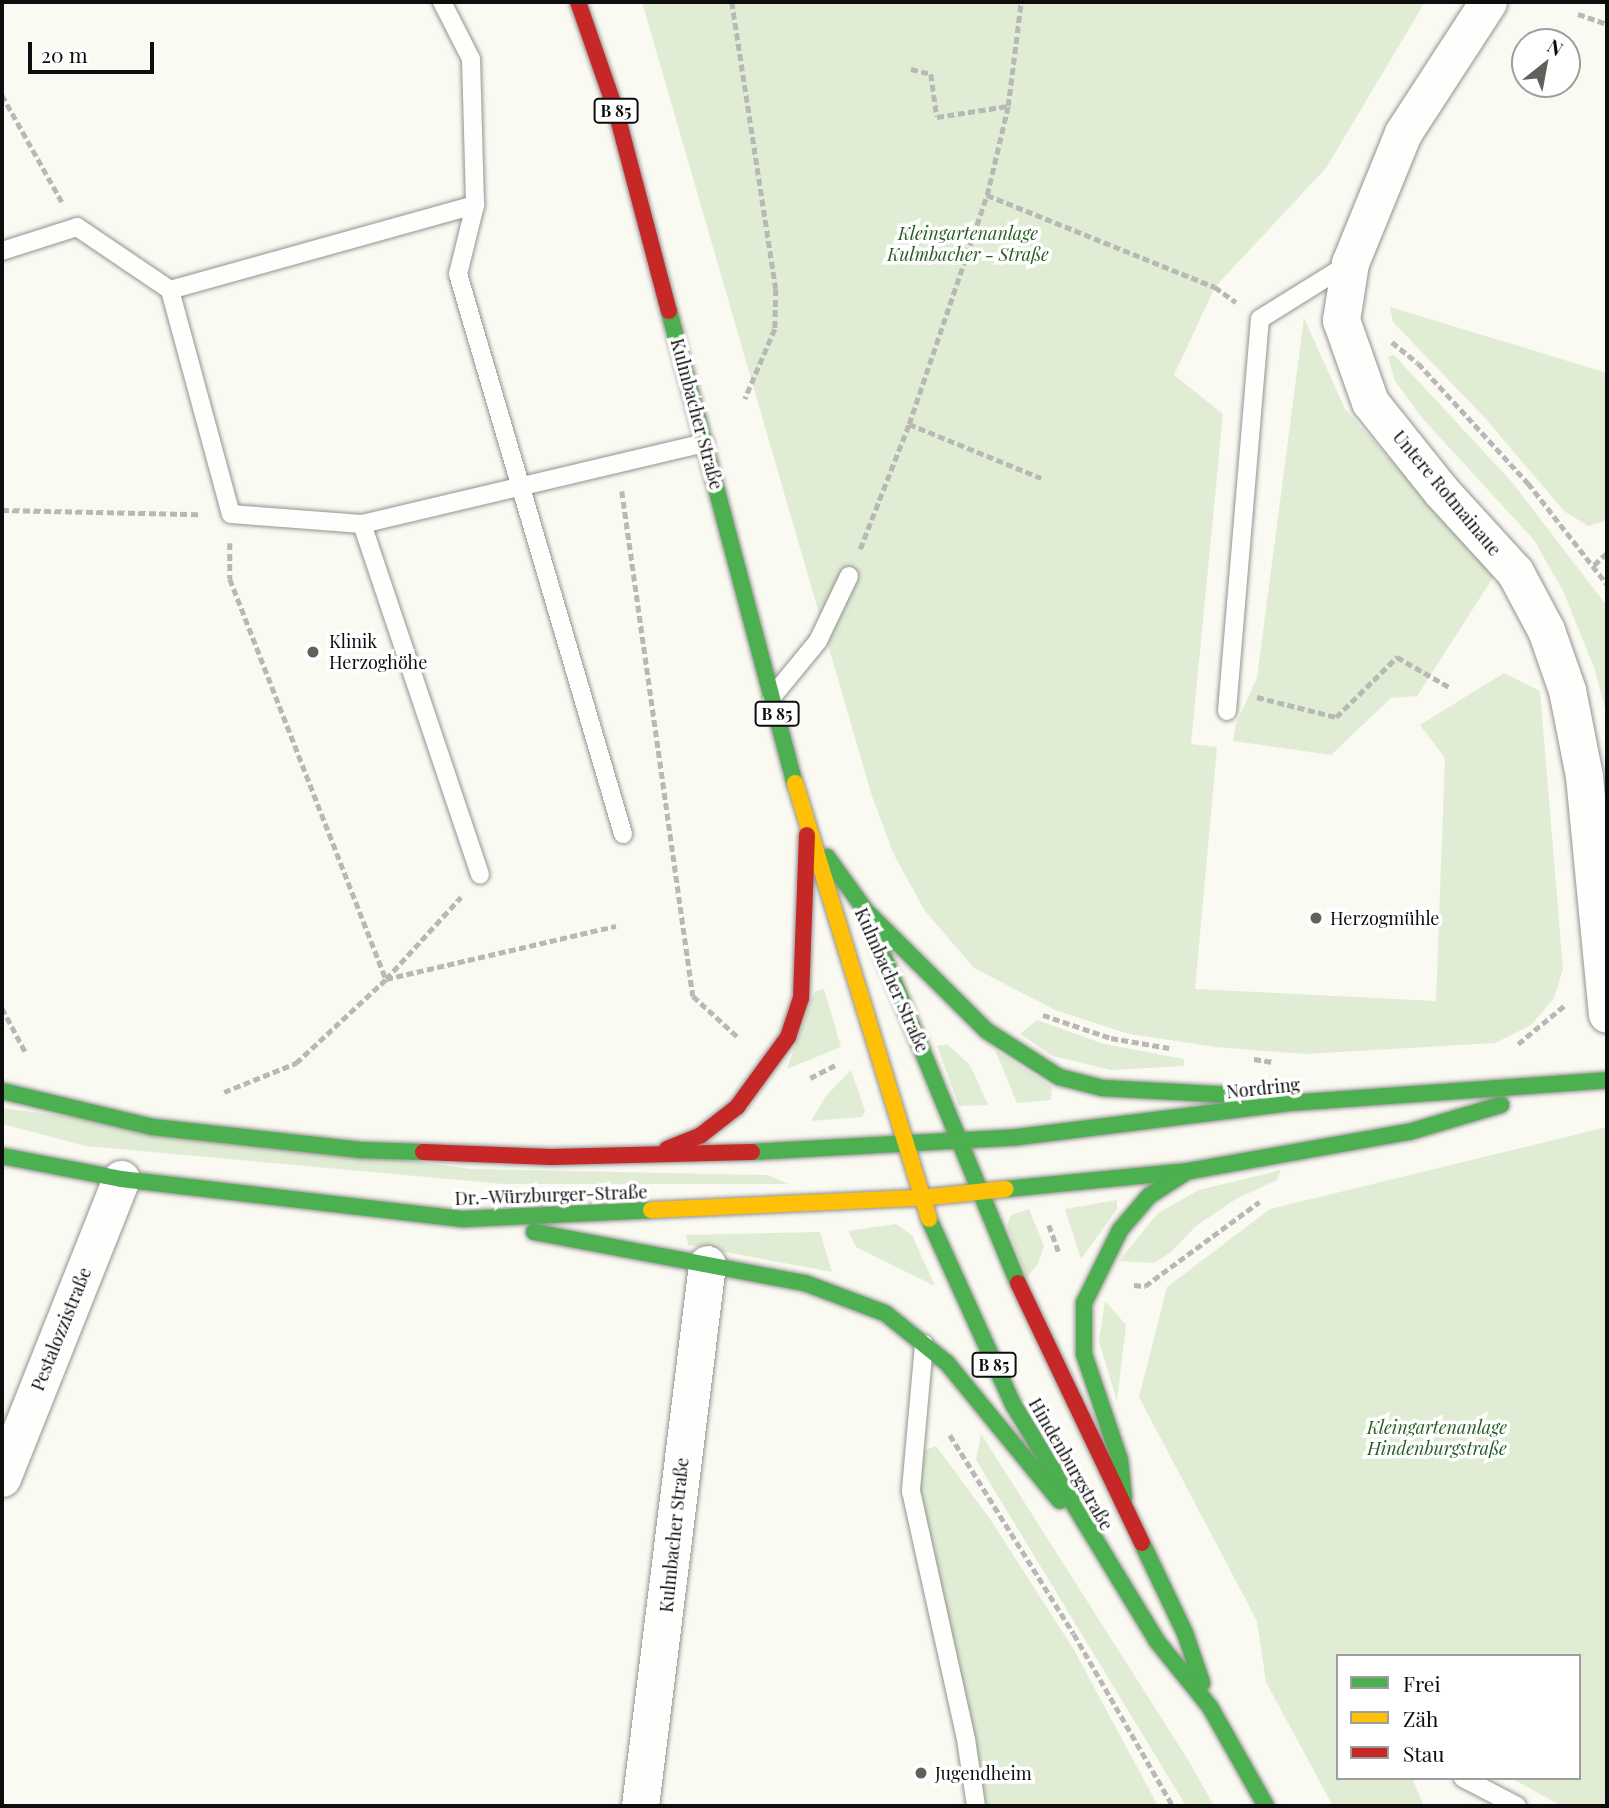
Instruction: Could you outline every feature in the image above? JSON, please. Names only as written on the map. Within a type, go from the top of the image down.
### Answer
[{"type":"main road","name":"Kulmbacher Straße","points":[[578,2],[616,111],[807,830],[902,1144]]},
{"type":"main road","name":"Kulmbacher Straße","points":[[807,830],[863,907],[957,1141]]},
{"type":"main road","points":[[656,1153],[701,1135],[737,1107],[770,1067],[789,1037],[801,998],[807,830]]},
{"type":"main road","points":[[863,907],[987,1031],[1059,1077],[1102,1088],[1205,1090],[1290,1104]]},
{"type":"main road","name":"Nordring","points":[[957,1141],[1290,1104],[1607,1080]]},
{"type":"main road","name":"Nordring","points":[[979,1193],[1189,1171],[1409,1132],[1574,1084]]},
{"type":"main road","points":[[2,1091],[153,1127],[361,1150],[551,1157],[957,1141]]},
{"type":"main road","name":"Hindenburgstraße","points":[[957,1141],[1029,1310],[1185,1633],[1210,1707]]},
{"type":"main road","name":"Hindenburgstraße","points":[[902,1144],[920,1198],[962,1299],[1014,1406],[1156,1640],[1210,1707],[1266,1806]]},
{"type":"main road","name":"Dr.-Würzburger-Straße","points":[[2,1156],[121,1179],[463,1219],[979,1193]]},
{"type":"main road","points":[[1125,1507],[1120,1460],[1084,1354],[1084,1303],[1104,1255],[1120,1230],[1149,1196],[1189,1171]]},
{"type":"main road","points":[[463,1219],[707,1264],[850,1298],[885,1313],[924,1343],[973,1395],[1041,1482],[1084,1525]]},
{"type":"street","name":"Untere Rotmainaue","points":[[1488,2],[1403,133],[1350,263],[1341,320],[1370,402],[1515,572],[1546,630],[1567,690],[1584,776],[1607,1014]]},
{"type":"street","name":"Pestalozzistraße","points":[[2,1478],[121,1179]]},
{"type":"street","name":"Kulmbacher Straße","points":[[640,1806],[707,1264]]},
{"type":"lane","points":[[442,2],[471,59],[475,205],[458,274],[623,834]]},
{"type":"lane","points":[[170,290],[475,205]]},
{"type":"lane","points":[[2,251],[77,228],[170,290],[231,514],[362,524],[705,443]]},
{"type":"lane","points":[[1227,711],[1260,319],[1350,263]]},
{"type":"lane","points":[[362,524],[480,875]]},
{"type":"lane","points":[[772,697],[818,641],[849,576]]},
{"type":"lane","points":[[924,1343],[911,1491],[966,1739],[976,1806]]},
{"type":"lane","points":[[1467,1780],[1517,1806]]},
{"type":"path","points":[[732,2],[776,289],[775,328],[745,399]]},
{"type":"path","points":[[849,576],[909,424],[987,195],[1008,106],[1021,2]]},
{"type":"path","points":[[1578,14],[1607,24]]},
{"type":"path","points":[[911,69],[931,74],[937,117],[1008,106]]},
{"type":"path","points":[[2,95],[77,228]]},
{"type":"path","points":[[987,195],[1216,287]]},
{"type":"path","points":[[1341,320],[1375,327],[1418,363],[1528,483],[1607,584]]},
{"type":"path","points":[[909,424],[1041,478]]},
{"type":"path","points":[[619,464],[693,996],[770,1067]]},
{"type":"path","points":[[2,510],[231,514],[230,579],[386,979]]},
{"type":"path","points":[[1594,565],[1607,554]]},
{"type":"path","points":[[1229,691],[1336,717],[1397,657],[1451,688]]},
{"type":"path","points":[[218,1095],[296,1063],[386,979],[480,875]]},
{"type":"path","points":[[386,979],[616,926]]},
{"type":"path","points":[[1512,1046],[1536,1032],[1603,973]]},
{"type":"path","points":[[2,1008],[26,1053],[38,1057]]},
{"type":"path","points":[[1038,1014],[1111,1038],[1173,1048]]},
{"type":"path","points":[[1239,1057],[1278,1062]]},
{"type":"path","points":[[803,1083],[847,1061]]},
{"type":"path","points":[[1045,1214],[1061,1258]]},
{"type":"path","points":[[921,1384],[1173,1806]]},
{"type":"green space","name":"Kleingartenanlage Kulmbacher - Straße","points":[[642,2],[1425,2],[1326,168],[1215,287],[1174,375],[1223,414],[1191,744],[1217,747],[1195,989],[1436,1001],[1445,758],[1420,725],[1504,673],[1540,691],[1563,969],[1554,998],[1531,1025],[1495,1043],[1305,1054],[1216,1047],[1129,1034],[1055,1010],[974,968],[925,911],[893,853],[871,793]]},
{"type":"green space","points":[[1390,307],[1607,373],[1607,520],[1588,526],[1564,511],[1486,419],[1393,322]]},
{"type":"green space","points":[[1304,318],[1345,409],[1494,576],[1417,696],[1391,698],[1331,755],[1233,741],[1236,724],[1257,678]]},
{"type":"green space","points":[[1394,355],[1511,481],[1607,606],[1607,716],[1595,670],[1563,591],[1534,540],[1423,419],[1395,381],[1388,357]]},
{"type":"green space","points":[[824,989],[841,1047],[787,1069],[815,991]]},
{"type":"green space","points":[[1037,1020],[1104,1044],[1184,1059],[1184,1066],[1111,1070],[1053,1056],[1020,1034]]},
{"type":"green space","points":[[947,1044],[970,1065],[988,1105],[959,1106],[937,1046]]},
{"type":"green space","points":[[995,1050],[1052,1087],[1051,1100],[1017,1103]]},
{"type":"green space","points":[[851,1070],[865,1111],[862,1117],[811,1121],[826,1096]]},
{"type":"green space","points":[[2,1108],[471,1169],[768,1175],[788,1184],[503,1184],[86,1146],[2,1124]]},
{"type":"green space","name":"Kleingartenanlage Hindenburgstraße","points":[[1607,1127],[1607,1806],[1562,1806],[1515,1780],[1581,1780],[1581,1654],[1336,1654],[1336,1780],[1413,1780],[1424,1806],[1333,1806],[1266,1682],[1257,1621],[1139,1397],[1167,1287],[1270,1209]]},
{"type":"green space","points":[[1281,1170],[1277,1180],[1236,1199],[1196,1226],[1170,1253],[1153,1263],[1119,1261],[1158,1213],[1199,1190]]},
{"type":"green space","points":[[1117,1200],[1117,1209],[1081,1259],[1065,1209]]},
{"type":"green space","points":[[1029,1209],[1044,1246],[1038,1264],[1027,1277],[1007,1226],[1011,1215]]},
{"type":"green space","points":[[896,1224],[912,1235],[935,1286],[856,1247],[848,1231]]},
{"type":"green space","points":[[820,1232],[832,1272],[688,1245],[686,1235]]},
{"type":"green space","points":[[1105,1301],[1126,1325],[1117,1401],[1099,1342]]},
{"type":"green space","points":[[981,1434],[1190,1763],[1214,1806],[1186,1806],[976,1460]]},
{"type":"green space","points":[[936,1446],[990,1519],[1074,1650],[1158,1806],[987,1806],[909,1456]]},
{"type":"traffic: fast","points":[[669,311],[795,783]]},
{"type":"traffic: fast","points":[[827,857],[863,907],[1018,1283]]},
{"type":"traffic: fast","points":[[867,912],[987,1031],[1059,1077],[1102,1088],[1233,1095]]},
{"type":"traffic: fast","points":[[752,1152],[1018,1137],[1290,1103],[1607,1080]]},
{"type":"traffic: fast","points":[[2,1091],[153,1127],[361,1150],[423,1152]]},
{"type":"traffic: fast","points":[[1006,1189],[1189,1171],[1409,1132],[1501,1105]]},
{"type":"traffic: fast","points":[[2,1156],[121,1179],[463,1219],[651,1210]]},
{"type":"traffic: fast","points":[[1124,1498],[1120,1460],[1084,1354],[1084,1303],[1120,1230],[1149,1196],[1185,1173]]},
{"type":"traffic: fast","points":[[929,1219],[1014,1406],[1156,1640],[1210,1707],[1266,1806]]},
{"type":"traffic: fast","points":[[534,1232],[805,1283],[885,1313],[947,1363],[1060,1501]]},
{"type":"traffic: fast","points":[[1142,1543],[1185,1633],[1202,1683]]},
{"type":"traffic: slow","points":[[795,783],[929,1219]]},
{"type":"traffic: slow","points":[[651,1210],[920,1198],[1006,1189]]},
{"type":"traffic: jam","points":[[578,2],[616,111],[669,311]]},
{"type":"traffic: jam","points":[[667,1149],[701,1135],[737,1107],[788,1037],[801,998],[807,835]]},
{"type":"traffic: jam","points":[[423,1152],[551,1157],[752,1152]]},
{"type":"traffic: jam","points":[[1018,1283],[1142,1543]]},
{"type":"place","name":"Klinik Herzoghöhe","points":[[313,652]]},
{"type":"place","name":"Herzogmühle","points":[[1316,918]]},
{"type":"place","name":"Jugendheim","points":[[921,1773]]}]
